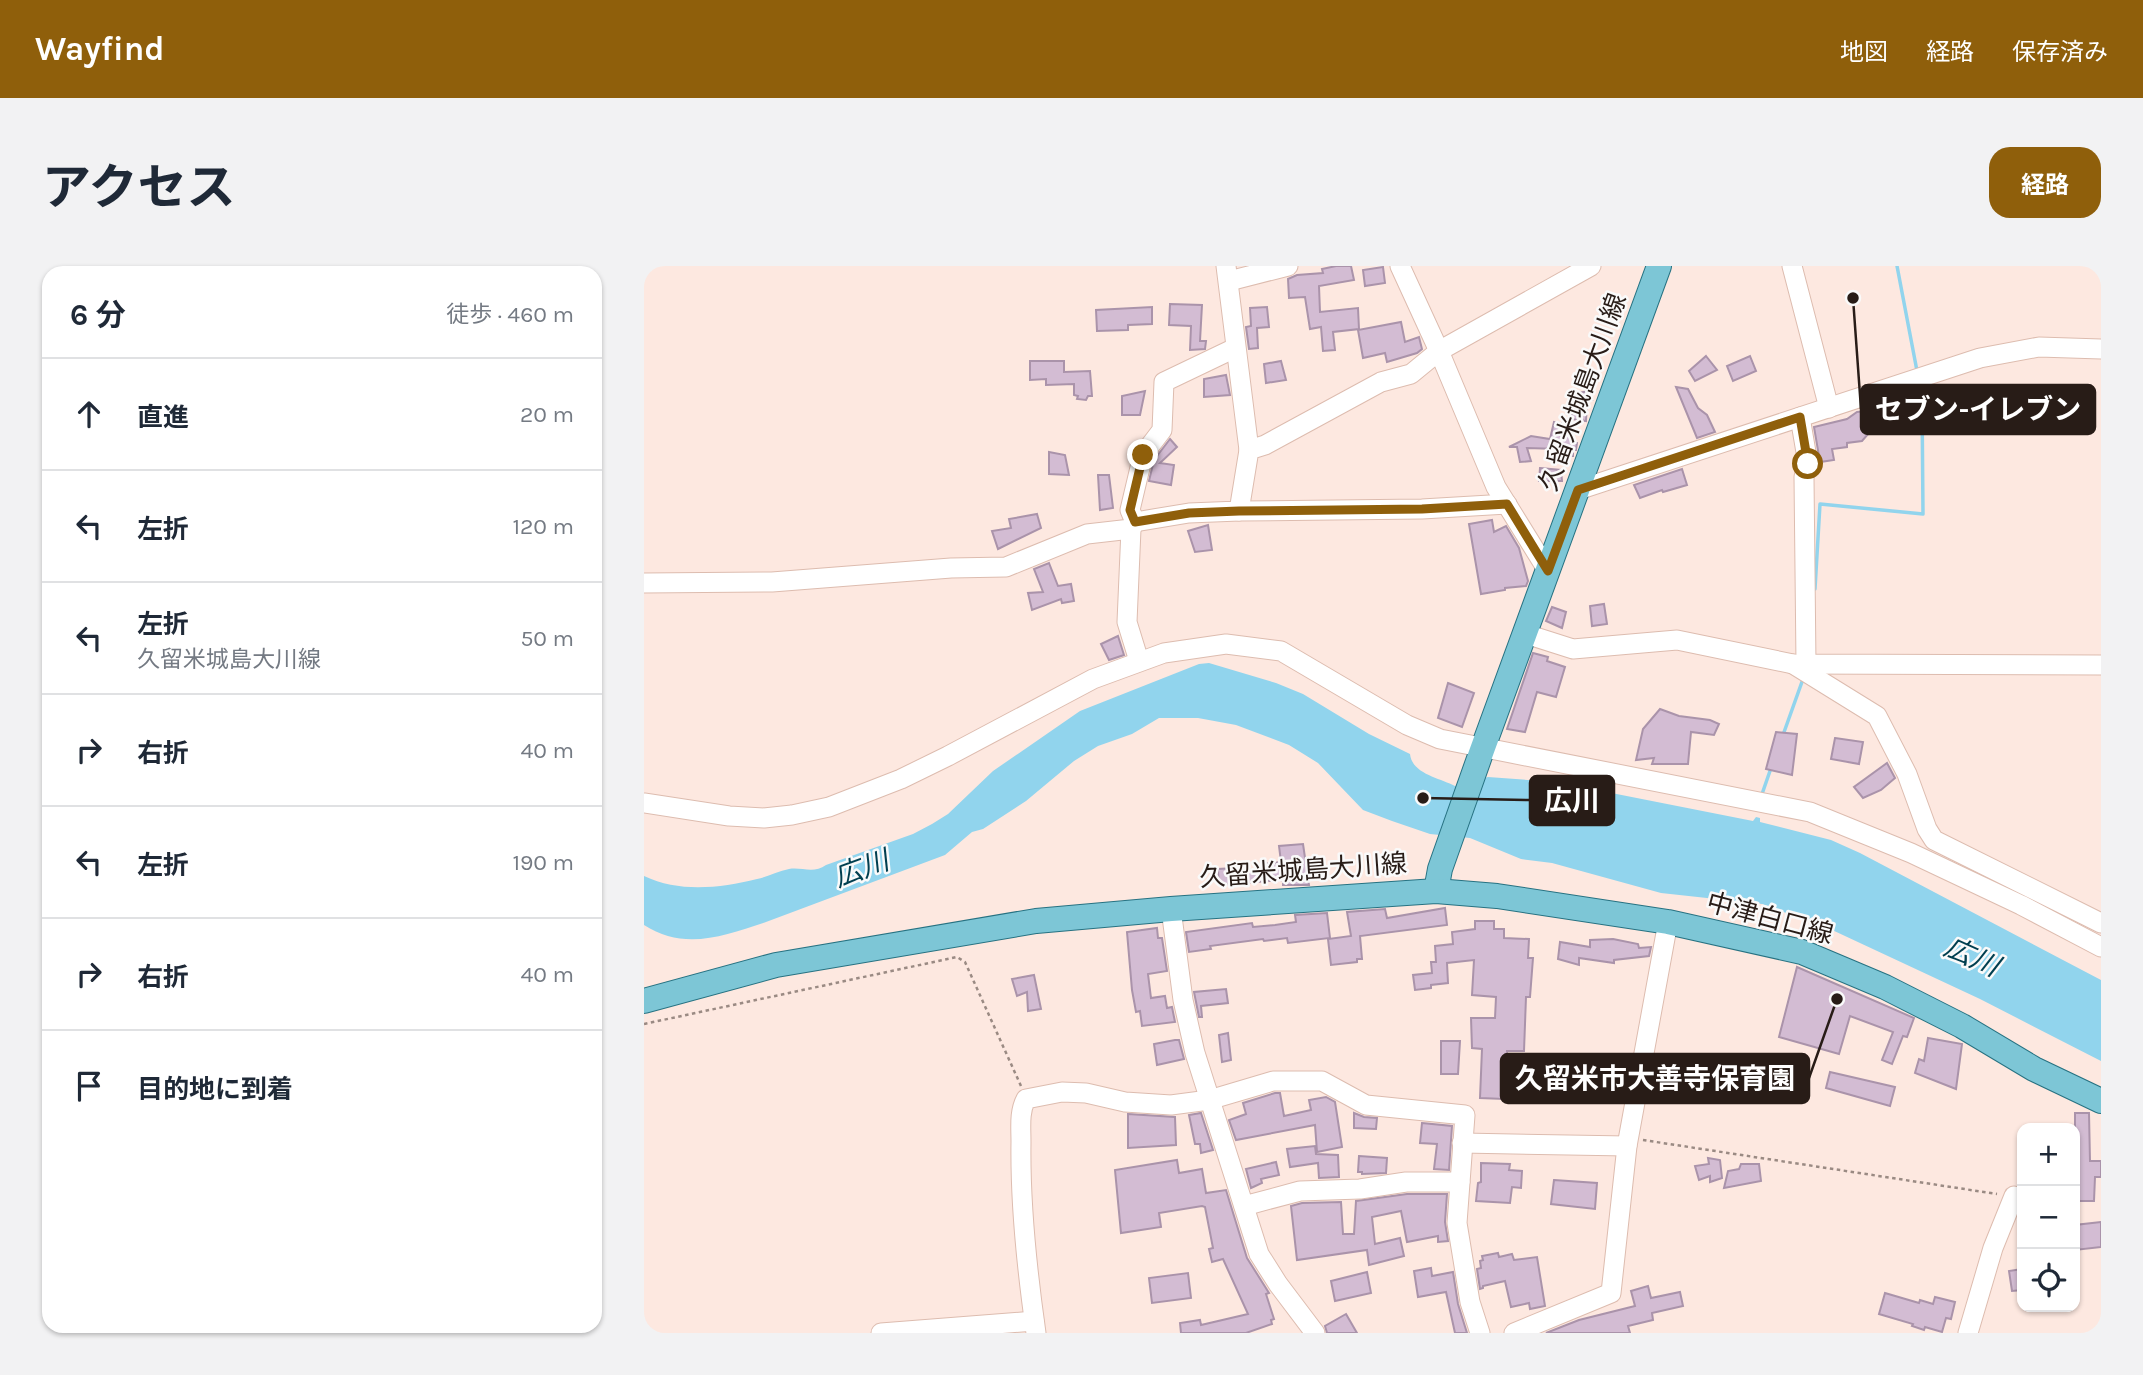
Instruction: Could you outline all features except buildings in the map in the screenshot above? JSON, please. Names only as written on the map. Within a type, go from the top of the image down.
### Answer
[{"type":"main road","name":"久留米城島大川線","points":[[644,1001],[776,965],[1036,921],[1438,880],[1482,750],[1659,266]]},
{"type":"main road","name":"中津白口線","points":[[1438,880],[1497,895],[1668,922],[1802,952],[1885,987],[1962,1026],[2034,1069],[2101,1101]]},
{"type":"street","points":[[1239,511],[1248,450],[1227,273],[1288,266]]},
{"type":"street","points":[[1400,266],[1496,486],[1548,571]]},
{"type":"street","points":[[1248,450],[1265,444],[1381,382],[1411,374],[1439,351],[1591,266]]},
{"type":"street","points":[[1792,266],[1829,408]]},
{"type":"street","points":[[1578,490],[1980,358],[2039,347],[2101,349]]},
{"type":"street","points":[[1139,662],[1127,622],[1133,525],[1130,510],[1143,455],[1162,430],[1164,382],[1236,348]]},
{"type":"street","points":[[1800,417],[1808,464],[1804,477],[1800,664]]},
{"type":"street","points":[[644,583],[772,582],[951,568],[1006,568],[1087,534],[1189,513],[1422,509],[1507,504]]},
{"type":"street","points":[[1525,634],[1573,649],[1677,639],[1800,664],[2101,665]]},
{"type":"street","points":[[644,803],[729,816],[764,818],[828,807],[901,779],[1093,679],[1164,653],[1226,644],[1281,651],[1407,725],[1440,739],[1482,750],[1810,812],[1911,853],[2021,905],[2101,947]]},
{"type":"street","points":[[1800,664],[1877,716],[1907,774],[1927,829],[1934,840],[2101,923]]},
{"type":"street","points":[[1171,909],[1183,1000],[1209,1100],[1259,1254],[1284,1293],[1315,1333]]},
{"type":"street","points":[[1514,1333],[1611,1293],[1628,1142],[1668,922]]},
{"type":"street","points":[[881,1333],[1035,1327],[1025,1256],[1021,1155],[1022,1107],[1026,1099],[1062,1092],[1086,1093],[1125,1102],[1171,1105],[1209,1100],[1273,1081],[1322,1081],[1366,1105],[1465,1115],[1457,1223],[1470,1302],[1480,1333]]},
{"type":"street","points":[[1462,1143],[1628,1142]]},
{"type":"street","points":[[1244,1206],[1300,1191],[1360,1189],[1406,1182],[1460,1182]]},
{"type":"street","points":[[1968,1333],[1993,1248],[2014,1196]]},
{"type":"path","points":[[644,1024],[957,957],[965,962],[1026,1099]]},
{"type":"path","points":[[1628,1142],[2014,1196]]},
{"type":"water","points":[[1209,663],[1303,694],[1369,734],[1410,754],[1412,761],[1421,771],[1455,786],[1488,777],[1556,782],[1558,775],[1561,776],[1561,783],[1753,821],[1756,817],[1760,818],[1760,822],[1831,840],[2101,980],[2101,1061],[1980,999],[1830,929],[1762,904],[1661,893],[1552,863],[1521,859],[1470,838],[1430,834],[1363,810],[1318,763],[1289,745],[1236,725],[1198,718],[1159,718],[1132,734],[1098,746],[1074,761],[1026,801],[983,829],[972,832],[945,855],[766,922],[719,936],[689,939],[659,933],[644,925],[644,876],[686,887],[729,885],[789,869],[821,868],[913,834],[948,814],[993,771],[1080,711],[1199,664]]},
{"type":"waterway","points":[[1897,266],[1917,371]]},
{"type":"waterway","points":[[1815,589],[1820,504],[1923,514],[1922,397],[1919,385]]},
{"type":"waterway","points":[[1783,735],[1803,679]]},
{"type":"waterway","points":[[1761,797],[1771,768]]},
{"type":"place","name":"セブン-イレブン","points":[[1853,298]]},
{"type":"place","name":"広川","points":[[1423,798]]},
{"type":"place","name":"久留米市大善寺保育園","points":[[1837,999]]},
{"type":"route","points":[[1143,455],[1130,510],[1135,522],[1189,513],[1422,509],[1507,504],[1548,571],[1578,490],[1800,417],[1808,464]]}]
